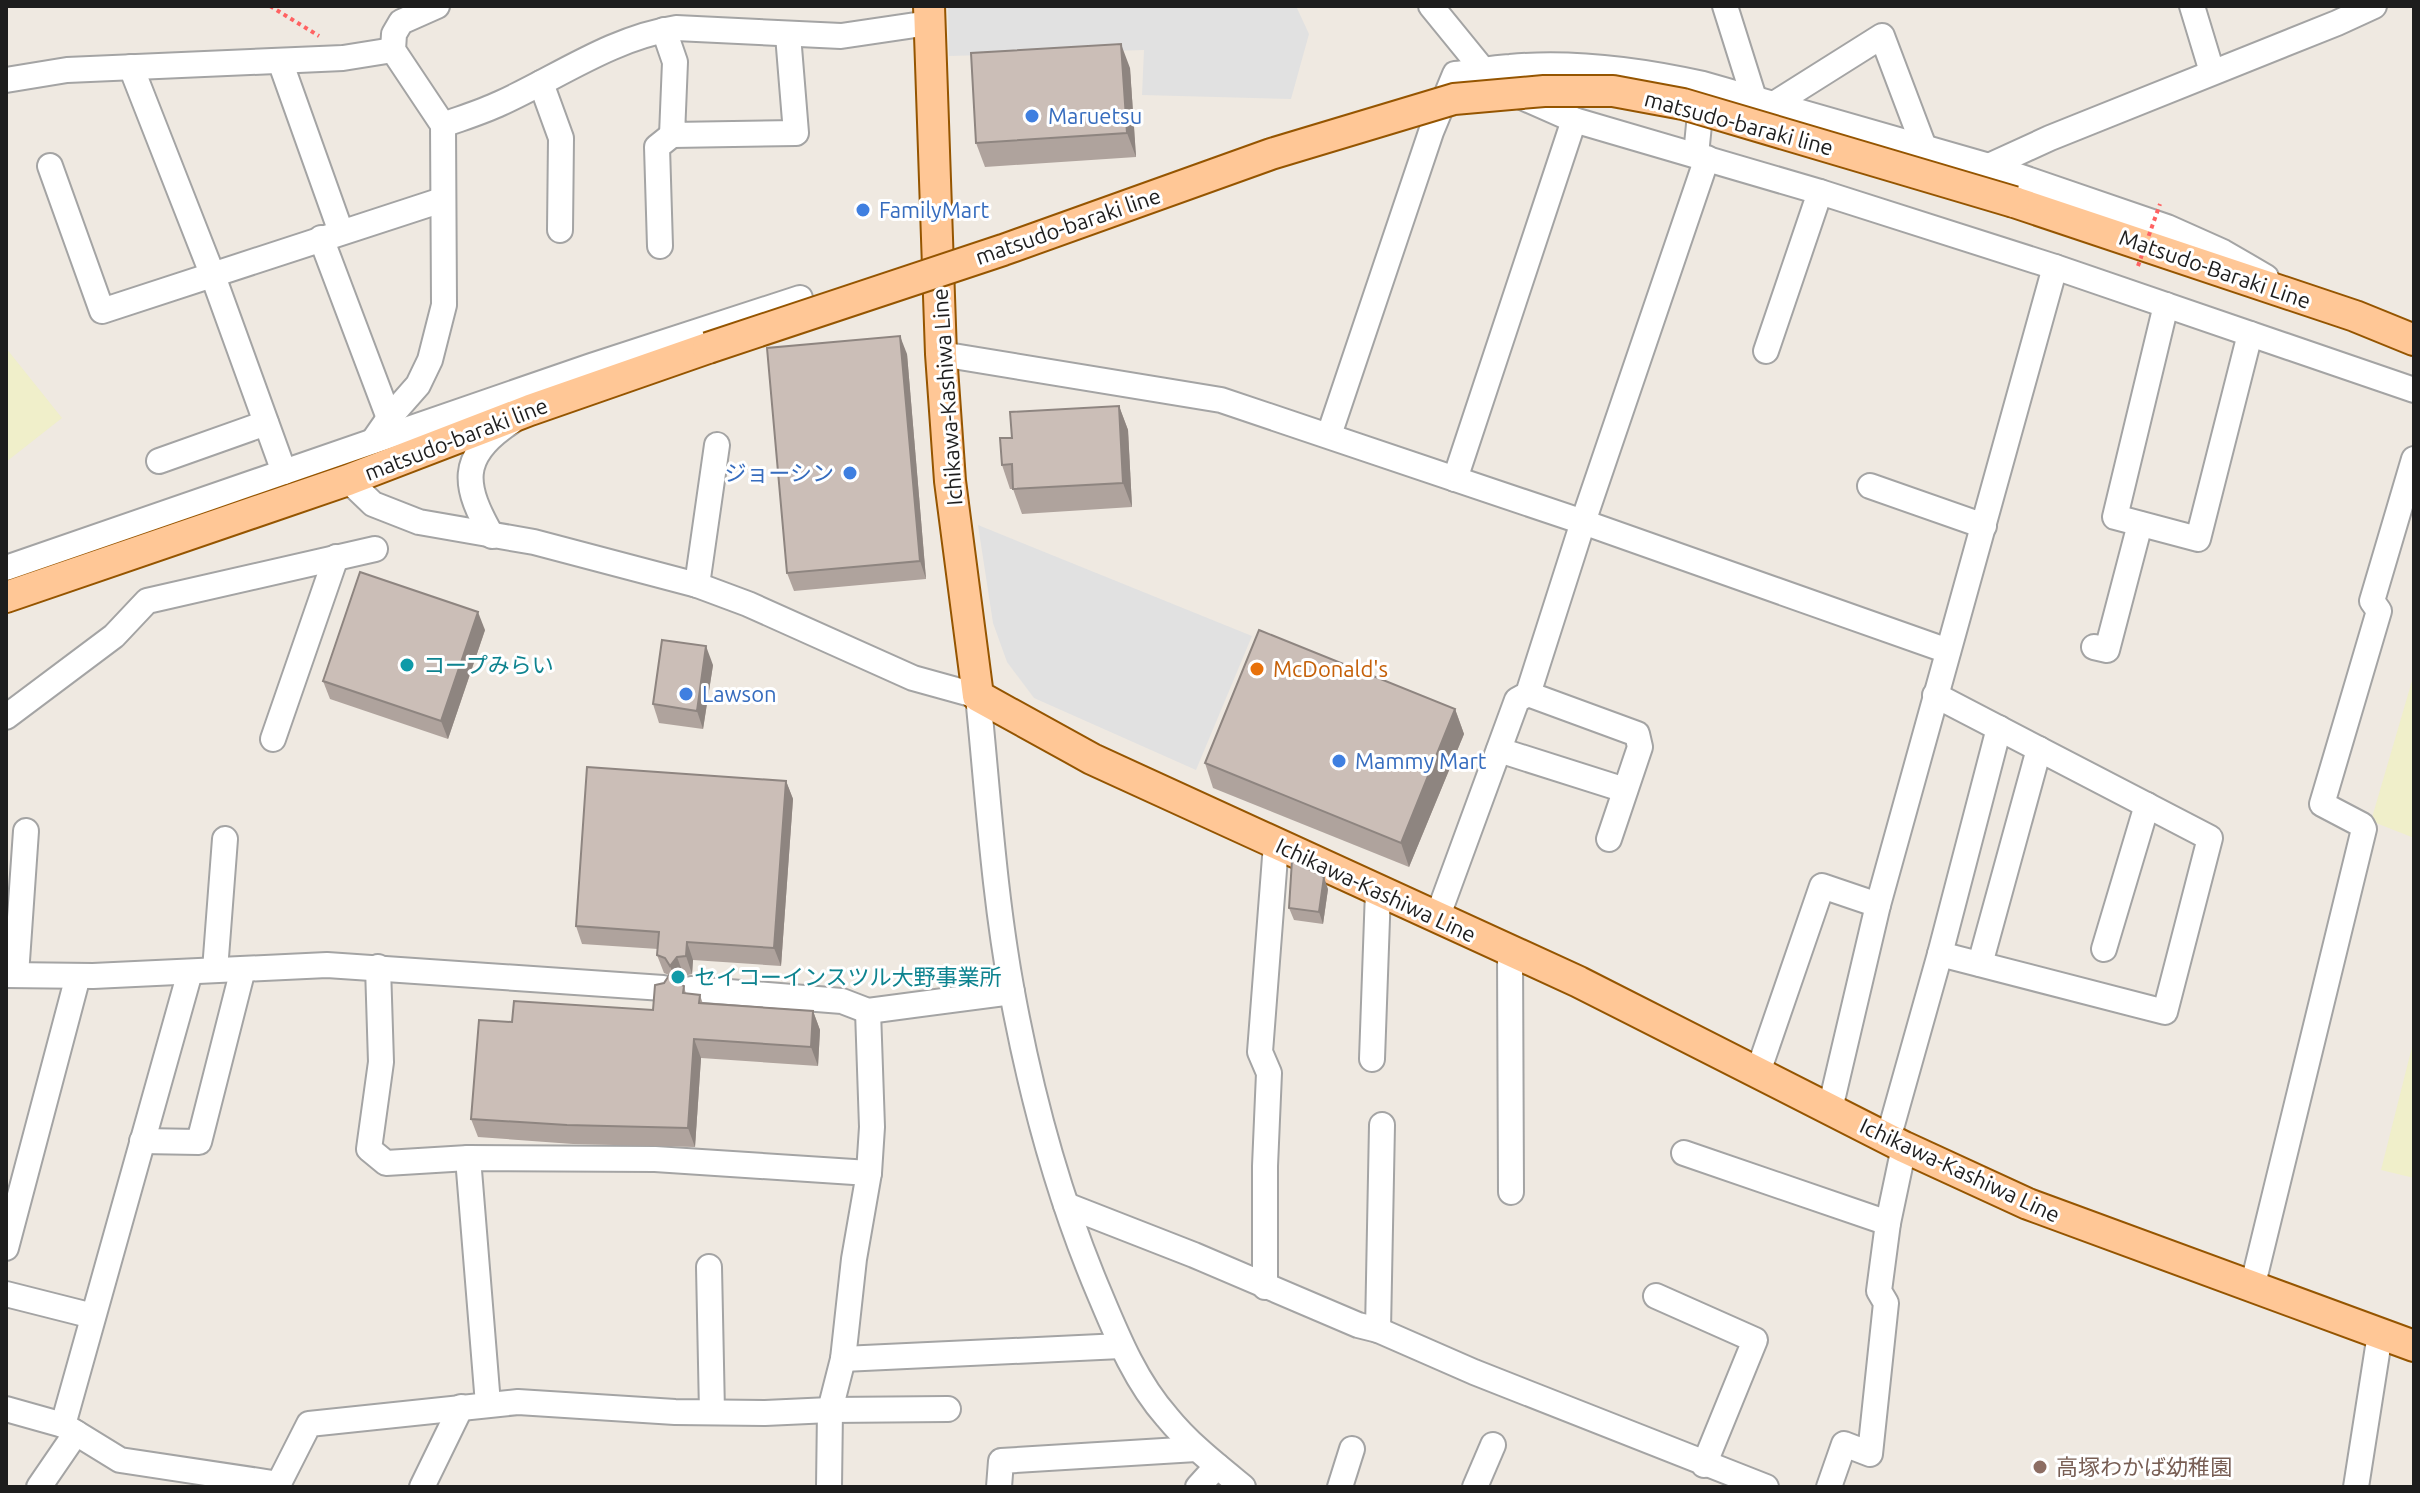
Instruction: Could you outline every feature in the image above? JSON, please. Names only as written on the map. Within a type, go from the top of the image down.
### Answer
[{"type":"main road","name":"Ichikawa-Kashiwa Line","points":[[929,14],[941,354],[950,481],[978,696],[1092,759],[1579,982],[1896,1143],[2028,1204],[2414,1346]]},
{"type":"main road","name":"matsudo-baraki line","points":[[6,597],[348,480],[530,410],[1003,250],[1271,154],[1454,99],[1544,91],[1613,91],[1669,101],[2014,202]]},
{"type":"main road","name":"Matsudo-Baraki Line","points":[[2014,202],[2297,297],[2414,340]]},
{"type":"street","points":[[373,441],[418,385],[430,360],[444,305],[443,125],[393,50],[394,34],[401,22],[437,6]]},
{"type":"street","points":[[1431,6],[1484,71],[1515,94],[1574,120],[1820,192],[2055,267],[2414,390]]},
{"type":"street","points":[[1725,6],[1764,101]]},
{"type":"street","points":[[2192,6],[2212,72]]},
{"type":"street","points":[[1989,166],[2050,138],[2374,6]]},
{"type":"street","points":[[443,125],[498,105],[610,48],[664,30],[716,29],[841,36],[929,14]]},
{"type":"street","points":[[664,30],[675,62],[672,135]]},
{"type":"street","points":[[660,246],[657,147],[672,135],[796,133],[788,35]]},
{"type":"street","points":[[1764,101],[1882,36],[1924,147]]},
{"type":"street","points":[[6,80],[67,70],[343,58],[393,50]]},
{"type":"street","points":[[280,61],[389,418]]},
{"type":"street","points":[[131,67],[213,276],[284,472]]},
{"type":"street","points":[[1329,435],[1431,132],[1455,74],[1509,67],[1597,67],[1663,75],[1703,84],[1989,166],[2167,227],[2209,246],[2297,297]]},
{"type":"street","points":[[541,83],[561,138],[560,230]]},
{"type":"street","points":[[1437,918],[1517,700],[1528,694],[1702,157],[1703,84]]},
{"type":"street","points":[[1455,479],[1574,120]]},
{"type":"street","points":[[2048,187],[2040,170],[2040,159],[2050,138]]},
{"type":"street","points":[[50,166],[102,311],[442,200]]},
{"type":"street","points":[[1766,351],[1820,192]]},
{"type":"street","points":[[1830,1109],[1878,905],[2055,267]]},
{"type":"street","points":[[6,568],[591,366],[800,298]]},
{"type":"street","points":[[2166,305],[2115,517],[2198,539],[2250,334]]},
{"type":"street","points":[[941,354],[1221,400],[1583,522],[1948,651]]},
{"type":"street","points":[[492,536],[476,508],[469,487],[472,467],[479,450],[496,432],[530,410]]},
{"type":"street","points":[[159,461],[266,423]]},
{"type":"street","points":[[697,585],[717,445]]},
{"type":"street","points":[[2252,1288],[2364,829],[2362,825],[2322,804],[2379,611],[2372,601],[2414,459]]},
{"type":"street","points":[[348,480],[373,504],[419,522],[576,551],[697,585],[774,615],[913,678],[978,696],[998,892],[1012,992],[1041,1117],[1066,1205],[1089,1271],[1121,1346],[1144,1386],[1196,1449],[1243,1487]]},
{"type":"street","points":[[1870,486],[1984,526]]},
{"type":"street","points":[[2094,647],[2107,650],[2140,524]]},
{"type":"street","points":[[6,717],[114,636],[147,601],[375,549]]},
{"type":"street","points":[[273,739],[336,557]]},
{"type":"street","points":[[1528,694],[1637,734],[1640,747],[1609,839]]},
{"type":"street","points":[[1935,695],[2210,838],[2165,1012],[1940,954]]},
{"type":"street","points":[[1829,1487],[1844,1444],[1870,1454],[1886,1303],[1879,1291],[1896,1143],[1940,954],[1999,728]]},
{"type":"street","points":[[1980,964],[2039,749]]},
{"type":"street","points":[[1499,750],[1625,790]]},
{"type":"street","points":[[2104,949],[2147,805]]},
{"type":"street","points":[[26,831],[11,975],[78,976],[327,965],[663,988]]},
{"type":"street","points":[[215,970],[225,839]]},
{"type":"street","points":[[1265,1287],[1269,1073],[1260,1052],[1276,844]]},
{"type":"street","points":[[1758,1072],[1822,886],[1878,905]]},
{"type":"street","points":[[1372,1059],[1378,891]]},
{"type":"street","points":[[1510,951],[1511,1192]]},
{"type":"street","points":[[378,967],[381,1062],[369,1149],[386,1163],[468,1158],[655,1159],[869,1173]]},
{"type":"street","points":[[142,1141],[199,1142],[243,969]]},
{"type":"street","points":[[39,1487],[70,1429],[93,1316],[190,972]]},
{"type":"street","points":[[6,1248],[78,976]]},
{"type":"street","points":[[691,989],[842,1001],[868,1011],[1012,992]]},
{"type":"street","points":[[829,1487],[830,1410],[843,1359],[854,1259],[869,1173],[872,1127],[868,1011]]},
{"type":"street","points":[[1378,1330],[1382,1125]]},
{"type":"street","points":[[1684,1153],[1888,1223]]},
{"type":"street","points":[[468,1158],[488,1404]]},
{"type":"street","points":[[1066,1205],[1704,1465],[1766,1487]]},
{"type":"street","points":[[709,1267],[712,1412]]},
{"type":"street","points":[[6,1294],[93,1316]]},
{"type":"street","points":[[1656,1296],[1755,1340],[1704,1465]]},
{"type":"street","points":[[2356,1487],[2380,1334]]},
{"type":"street","points":[[843,1359],[1121,1346]]},
{"type":"street","points":[[6,1409],[70,1429],[120,1460],[286,1483],[309,1424],[461,1407],[559,1403],[765,1413],[948,1409]]},
{"type":"street","points":[[422,1487],[461,1407]]},
{"type":"street","points":[[1475,1487],[1493,1445]]},
{"type":"street","points":[[999,1487],[1001,1461],[1196,1449]]},
{"type":"street","points":[[1340,1487],[1352,1449]]},
{"type":"street","points":[[1198,1487],[1217,1466]]},
{"type":"path","points":[[270,6],[323,39]]},
{"type":"path","points":[[2138,266],[2160,204]]},
{"type":"green space","points":[[6,348],[62,418],[6,462]]},
{"type":"green space","points":[[2414,674],[2414,838],[2371,821]]},
{"type":"green space","points":[[2414,1039],[2414,1178],[2381,1170]]},
{"type":"shaded area","points":[[948,6],[1296,6],[1309,34],[1291,99],[1142,95],[1144,50],[949,56]]},
{"type":"shaded area","points":[[978,525],[1252,636],[1196,770],[1034,698],[1007,662],[993,623]]},
{"type":"building","points":[[1121,44],[1127,133],[976,143],[971,53]]},
{"type":"building","name":"ジョーシン","points":[[900,336],[920,561],[787,573],[767,348]]},
{"type":"building","points":[[1119,406],[1123,483],[1013,489],[1012,464],[1002,465],[1000,438],[1012,438],[1010,412]]},
{"type":"building","name":"コープみらい","points":[[360,572],[478,612],[441,721],[323,681]]},
{"type":"building","name":"Mammy Mart","points":[[1259,630],[1455,709],[1401,843],[1205,763]]},
{"type":"building","points":[[662,640],[706,646],[697,711],[653,704]]},
{"type":"building","points":[[587,767],[786,781],[774,948],[687,942],[686,956],[677,957],[670,966],[665,958],[657,955],[659,932],[576,926]]},
{"type":"building","points":[[1292,860],[1324,877],[1319,912],[1289,908]]},
{"type":"building","points":[[670,974],[675,982],[684,986],[683,993],[700,995],[699,1003],[813,1011],[811,1047],[694,1039],[688,1128],[471,1119],[479,1020],[512,1022],[514,1001],[653,1010],[655,985],[664,983]]},
{"type":"place","name":"Maruetsu","points":[[1032,116]]},
{"type":"place","name":"FamilyMart","points":[[863,210]]},
{"type":"place","name":"ジョーシン","points":[[850,473]]},
{"type":"place","name":"コープみらい","points":[[407,665]]},
{"type":"place","name":"McDonald's","points":[[1257,669]]},
{"type":"place","name":"Lawson","points":[[686,694]]},
{"type":"place","name":"Mammy Mart","points":[[1339,761]]},
{"type":"place","name":"セイコーインスツル大野事業所","points":[[678,977]]},
{"type":"place","name":"高塚わかば幼稚園","points":[[2040,1467]]}]
